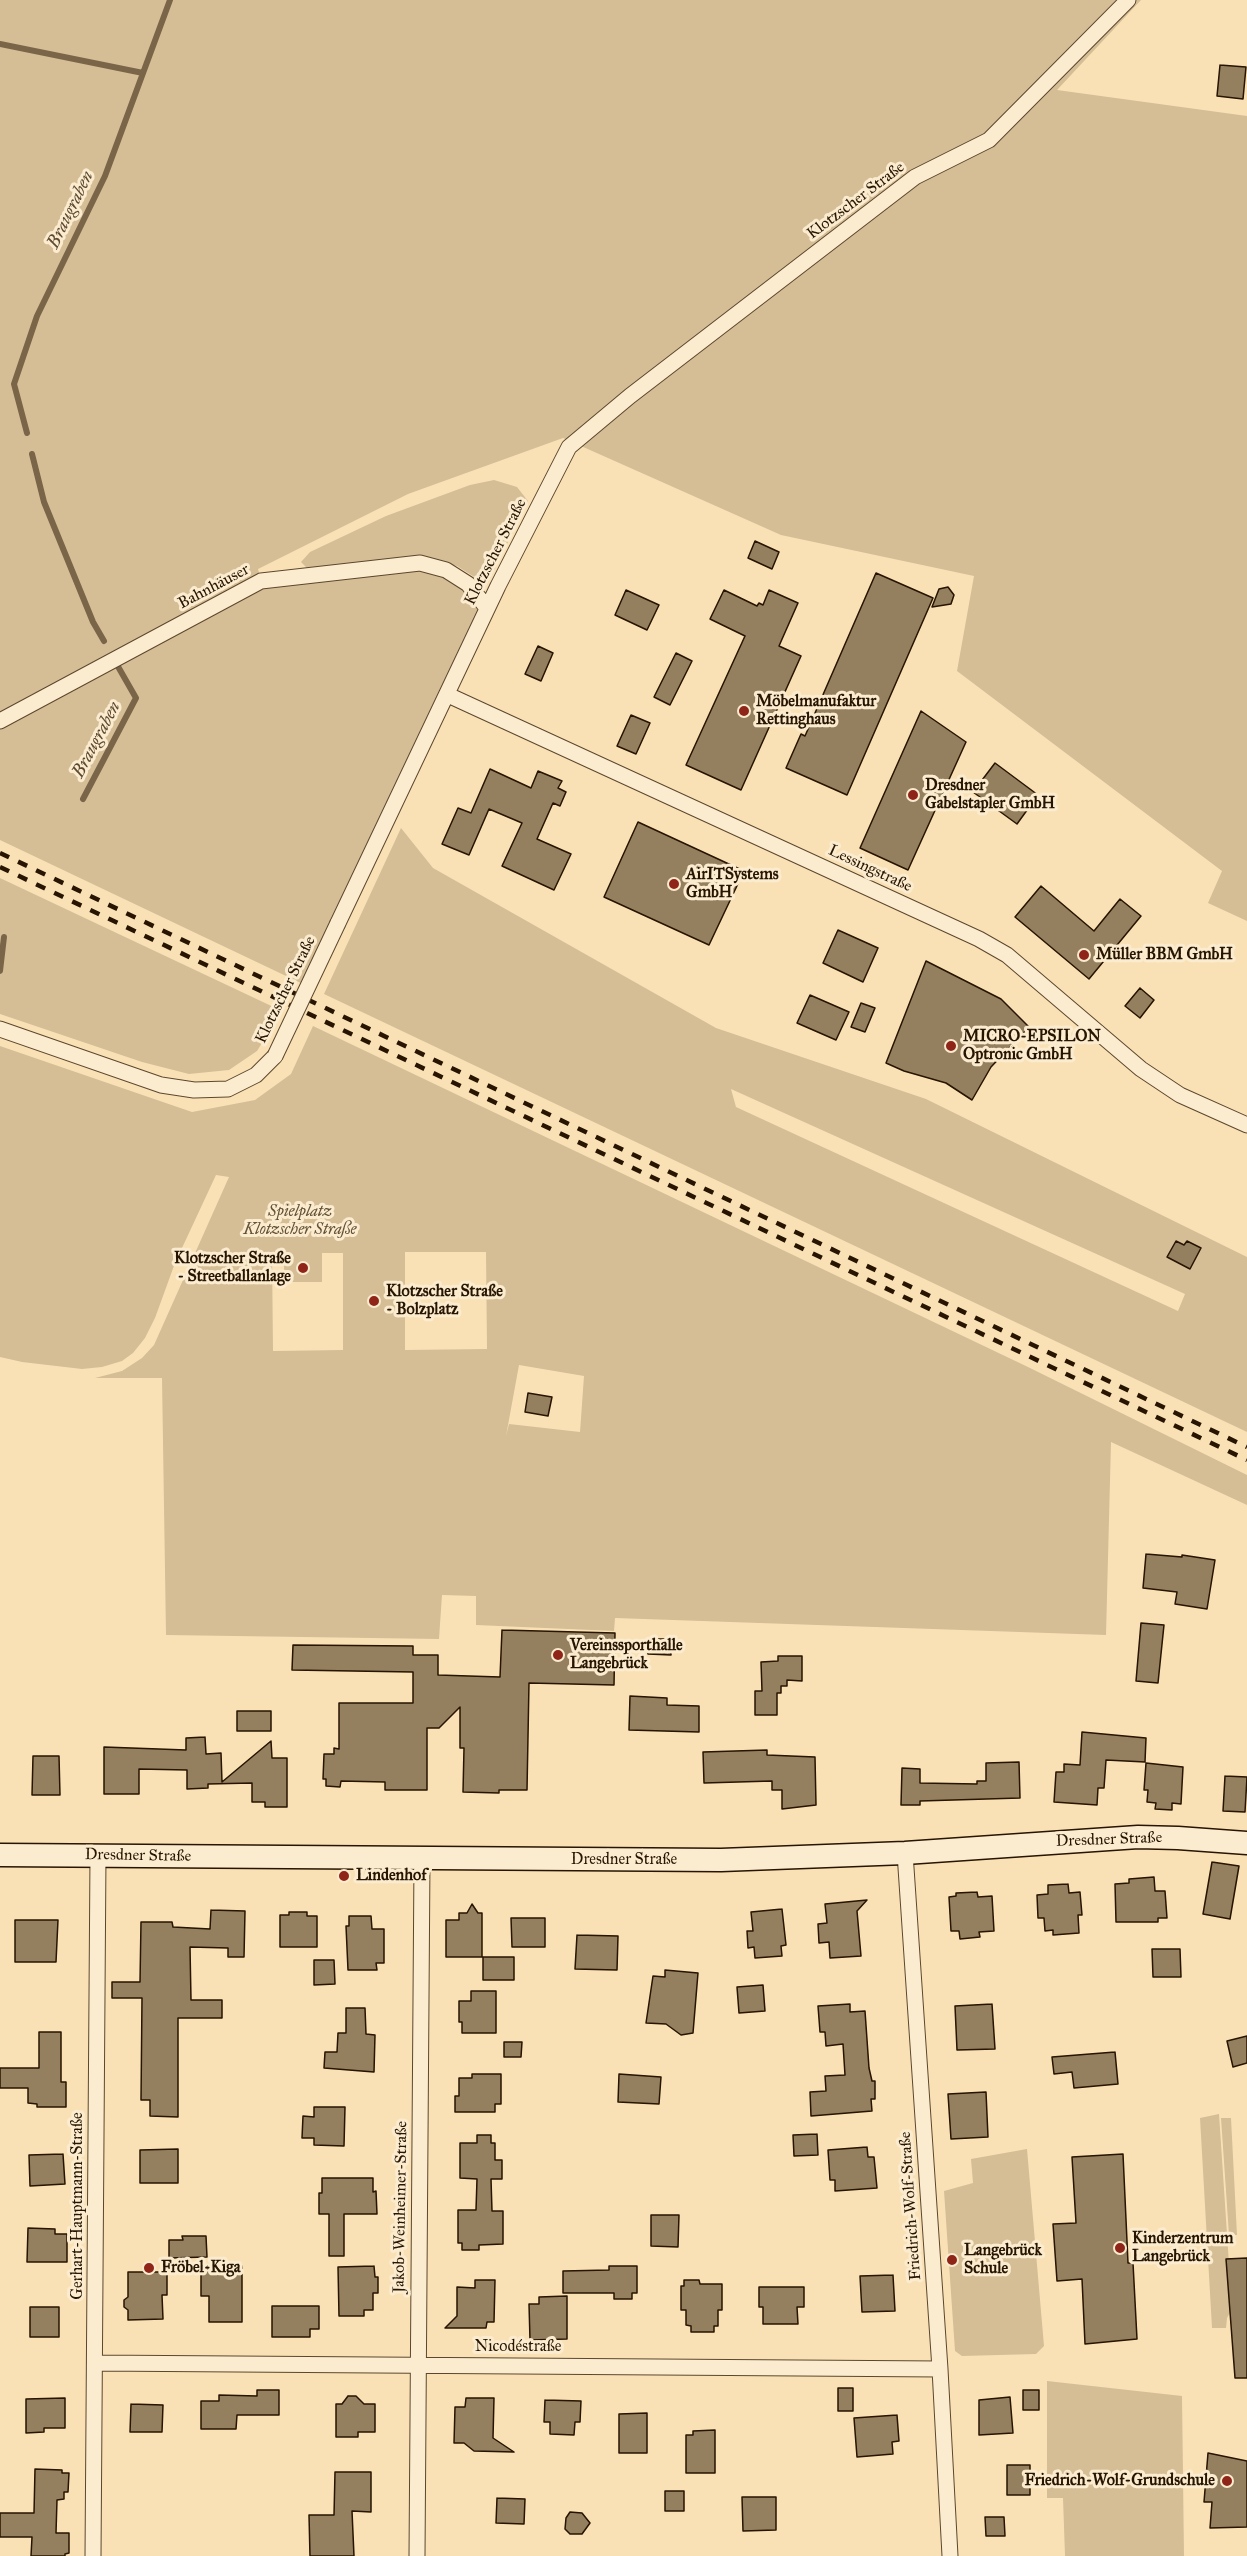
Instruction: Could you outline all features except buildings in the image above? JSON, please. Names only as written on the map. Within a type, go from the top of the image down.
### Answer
[{"type":"main road","name":"Dresdner Straße","points":[[0,1855],[721,1860],[905,1853],[1138,1837],[1247,1844]]},
{"type":"street","name":"Klotzscher Straße","points":[[0,1029],[161,1085],[194,1090],[228,1089],[256,1075],[275,1056],[448,695],[487,608],[569,447],[630,396],[915,177],[989,140],[1128,0]]},
{"type":"street","name":"Bahnhäuser","points":[[0,721],[261,581],[420,563],[446,570],[468,584],[487,608]]},
{"type":"street","name":"Lessingstraße","points":[[448,695],[979,939],[1007,955],[1141,1069],[1180,1095],[1247,1125]]},
{"type":"street","name":"Friedrich-Wolf-Straße","points":[[905,1853],[940,2369],[950,2556]]},
{"type":"street","name":"Gerhart-Hauptmann-Straße","points":[[93,2556],[98,1855]]},
{"type":"street","name":"Jakob-Weinheimer-Straße","points":[[417,2556],[422,1859]]},
{"type":"street","name":"Nicodéstraße","points":[[95,2363],[940,2369]]},
{"type":"green space","points":[[0,0],[1141,0],[1057,90],[1247,116],[1247,921],[1208,903],[1222,871],[957,671],[974,576],[781,535],[563,438],[408,494],[258,569],[261,581],[420,564],[446,571],[485,608],[305,985],[0,840]]},
{"type":"green space","points":[[494,480],[517,487],[528,501],[487,585],[457,566],[427,558],[308,569],[301,562],[310,552],[386,516],[470,485]]},
{"type":"green space","points":[[401,828],[433,868],[716,1028],[926,1099],[1247,1257],[1247,1432],[324,994]],"holes":[[[731,1089],[1185,1294],[1178,1311],[736,1107]]]},
{"type":"green space","points":[[0,878],[282,1011],[257,1051],[229,1070],[189,1074],[142,1062],[0,1014]]},
{"type":"green space","name":"Spielplatz Klotzscher Straße","points":[[313,1026],[1028,1367],[1247,1475],[1247,1505],[1111,1442],[1106,1635],[615,1618],[614,1631],[476,1625],[476,1596],[442,1595],[439,1639],[166,1635],[162,1378],[95,1378],[122,1371],[142,1358],[154,1345],[229,1177],[216,1175],[175,1263],[155,1318],[145,1338],[133,1353],[122,1361],[102,1367],[82,1369],[0,1357],[0,1046],[192,1112],[255,1100],[291,1074]],"holes":[[[405,1252],[486,1252],[487,1349],[405,1350]],[[272,1253],[284,1253],[284,1282],[322,1282],[322,1253],[343,1253],[343,1350],[273,1351]],[[519,1365],[584,1376],[580,1432],[509,1424],[506,1436]]]},
{"type":"green space","points":[[1219,2114],[1232,2309],[1227,2318],[1226,2328],[1212,2328],[1200,2118]]},
{"type":"green space","points":[[1221,2118],[1231,2118],[1237,2235],[1229,2235]]},
{"type":"green space","points":[[1027,2149],[1044,2346],[1036,2354],[962,2356],[955,2351],[944,2191],[973,2183],[971,2159]]},
{"type":"green space","points":[[1047,2381],[1182,2396],[1184,2556],[1065,2556],[1063,2498],[1047,2498]]},
{"type":"waterway","name":"Braugraben","points":[[27,433],[14,384],[37,316],[105,176],[170,0]]},
{"type":"waterway","points":[[0,44],[143,73]]},
{"type":"waterway","name":"Braugraben","points":[[32,454],[44,502],[93,622],[104,641]]},
{"type":"waterway","name":"Braugraben","points":[[83,799],[136,698],[116,663]]},
{"type":"waterway","name":"Braugraben","points":[[0,971],[4,937]]},
{"type":"railway","points":[[0,853],[1247,1447]]},
{"type":"railway","points":[[0,867],[1247,1460]]},
{"type":"place","name":"Möbelmanufaktur Rettinghaus","points":[[744,711]]},
{"type":"place","name":"Dresdner Gabelstapler GmbH","points":[[913,795]]},
{"type":"place","name":"AirITSystems GmbH","points":[[674,884]]},
{"type":"place","name":"Müller BBM GmbH","points":[[1084,955]]},
{"type":"place","name":"MICRO-EPSILON Optronic GmbH","points":[[951,1046]]},
{"type":"place","name":"Klotzscher Straße - Streetballanlage","points":[[303,1268]]},
{"type":"place","name":"Klotzscher Straße - Bolzplatz","points":[[374,1301]]},
{"type":"place","name":"Vereinssporthalle Langebrück","points":[[558,1655]]},
{"type":"place","name":"Lindenhof","points":[[344,1876]]},
{"type":"place","name":"Kinderzentrum Langebrück","points":[[1120,2248]]},
{"type":"place","name":"Langebrück Schule","points":[[952,2260]]},
{"type":"place","name":"Fröbel-Kiga","points":[[149,2268]]},
{"type":"place","name":"Friedrich-Wolf-Grundschule","points":[[1227,2481]]}]
